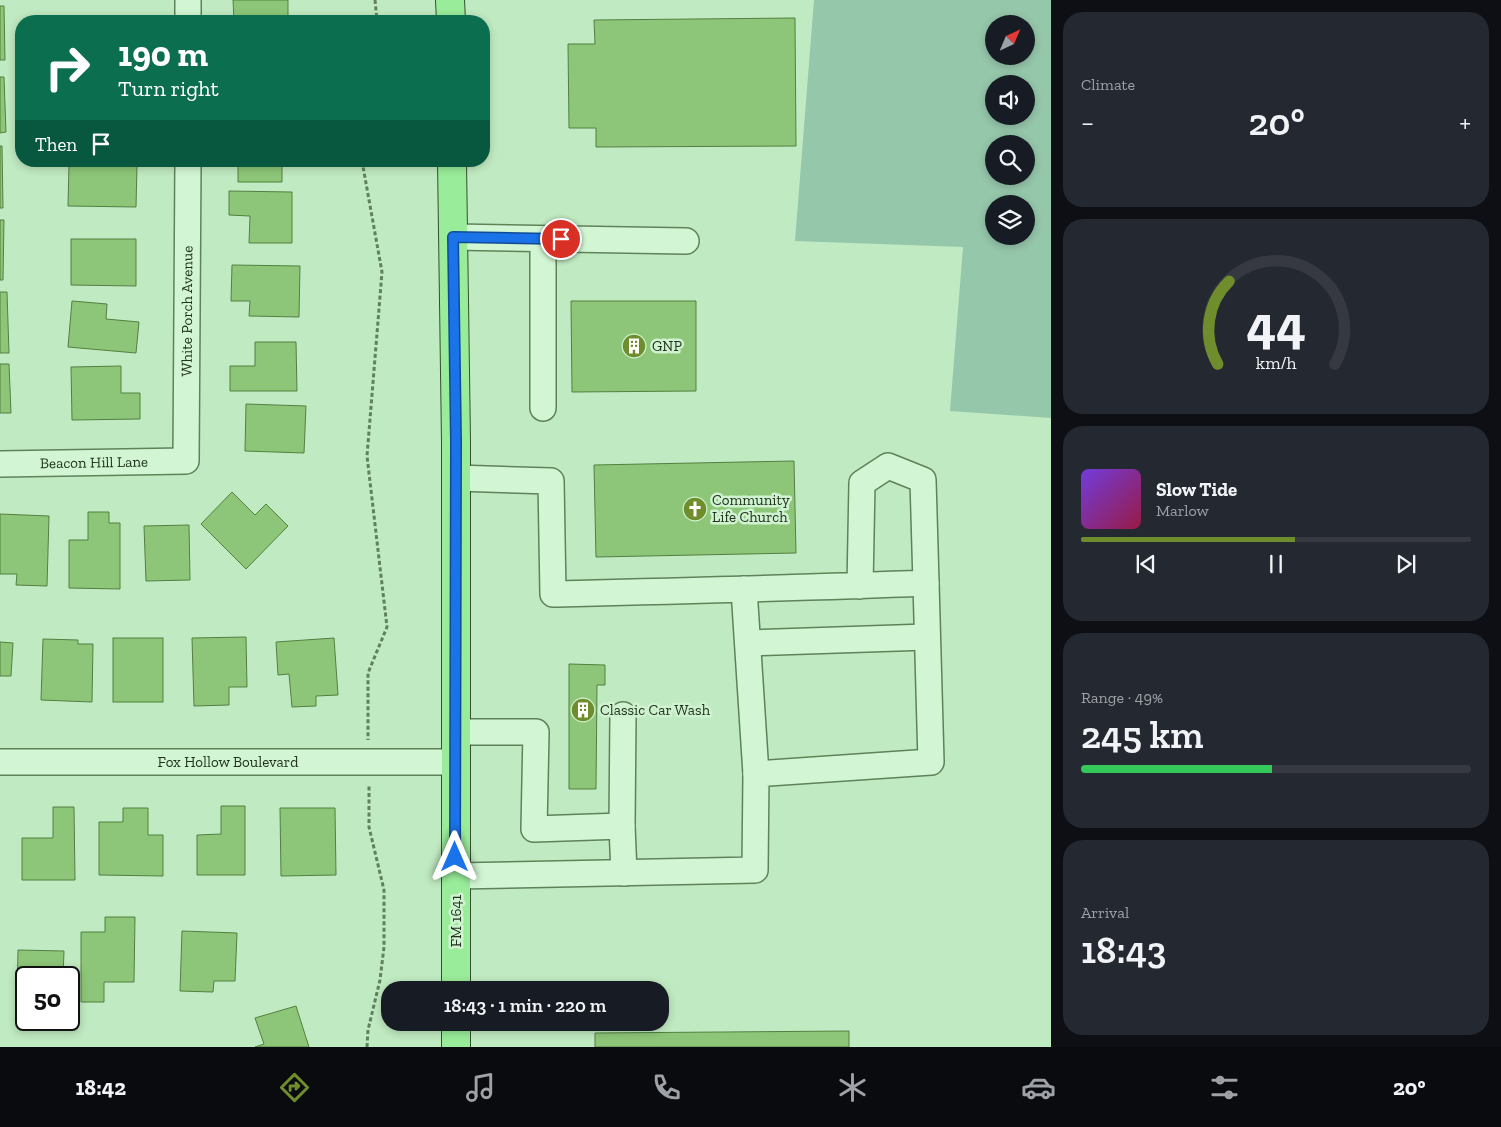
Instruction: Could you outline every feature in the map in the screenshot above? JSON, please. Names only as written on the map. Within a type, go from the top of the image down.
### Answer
[{"type":"main road","points":[[450,0],[451,15]]},
{"type":"main road","name":"FM 1641","points":[[452,167],[456,478],[456,981]]},
{"type":"main road","points":[[456,1031],[456,1047]]},
{"type":"street","points":[[188,0],[188,15]]},
{"type":"street","name":"White Porch Avenue","points":[[186,461],[188,167]]},
{"type":"street","points":[[453,237],[686,241]]},
{"type":"street","points":[[542,408],[543,239]]},
{"type":"street","name":"Beacon Hill Lane","points":[[0,464],[186,461]]},
{"type":"street","points":[[756,774],[931,762],[923,480],[888,466],[862,483],[860,586]]},
{"type":"street","points":[[456,478],[552,481],[553,594],[926,583]]},
{"type":"street","points":[[456,876],[755,870],[756,774],[744,589]]},
{"type":"street","points":[[748,643],[927,637]]},
{"type":"street","points":[[623,715],[622,826],[624,873]]},
{"type":"street","points":[[455,732],[536,732],[534,828],[622,826]]},
{"type":"street","name":"Fox Hollow Boulevard","points":[[0,762],[455,762]]},
{"type":"path","points":[[375,0],[376,15]]},
{"type":"path","points":[[363,167],[382,272],[367,456],[387,627],[368,673],[369,826],[384,890],[384,947],[380,980],[368,1030],[367,1047]]},
{"type":"green space","points":[[814,0],[1051,0],[1051,418],[950,411],[963,247],[795,241]]},
{"type":"building","points":[[233,0],[288,0],[288,15],[234,15]]},
{"type":"building","points":[[0,6],[4,6],[5,60],[0,60]]},
{"type":"building","points":[[795,18],[796,146],[596,147],[596,128],[569,128],[568,44],[595,44],[594,20]]},
{"type":"building","points":[[0,77],[4,77],[6,132],[0,133]]},
{"type":"building","points":[[0,146],[2,146],[3,208],[0,208]]},
{"type":"building","points":[[69,167],[137,167],[136,207],[68,206]]},
{"type":"building","points":[[238,167],[282,167],[282,182],[238,182]]},
{"type":"building","points":[[229,191],[292,192],[292,243],[249,243],[250,216],[229,215]]},
{"type":"building","points":[[0,220],[4,220],[3,280],[0,280]]},
{"type":"building","points":[[71,239],[136,239],[136,286],[71,285]]},
{"type":"building","points":[[232,265],[300,266],[299,317],[249,316],[250,301],[231,301]]},
{"type":"building","points":[[0,292],[7,292],[9,353],[0,353]]},
{"type":"building","points":[[72,301],[107,304],[106,319],[139,322],[136,353],[68,347]]},
{"type":"building","name":"GNP","points":[[571,301],[696,301],[696,391],[572,392]]},
{"type":"building","points":[[255,342],[296,342],[297,391],[230,391],[230,366],[255,366]]},
{"type":"building","points":[[0,364],[9,364],[11,413],[0,413]]},
{"type":"building","points":[[121,366],[121,393],[140,393],[140,419],[72,420],[71,367]]},
{"type":"building","points":[[246,404],[306,406],[304,453],[245,451]]},
{"type":"building","name":"Community Life Church","points":[[794,461],[796,553],[596,557],[594,465]]},
{"type":"building","points":[[232,492],[255,515],[266,504],[288,526],[246,569],[201,524]]},
{"type":"building","points":[[88,512],[109,512],[109,523],[120,523],[120,589],[69,588],[69,540],[88,540]]},
{"type":"building","points":[[0,514],[49,516],[47,586],[16,585],[17,574],[0,574]]},
{"type":"building","points":[[189,525],[190,580],[146,581],[144,526]]},
{"type":"building","points":[[246,637],[247,687],[229,687],[229,705],[194,706],[192,638]]},
{"type":"building","points":[[113,638],[163,638],[163,702],[113,702]]},
{"type":"building","points":[[334,638],[338,695],[316,696],[316,706],[292,707],[289,674],[278,675],[276,642]]},
{"type":"building","points":[[43,639],[78,640],[78,644],[93,644],[92,702],[41,700]]},
{"type":"building","points":[[0,642],[13,643],[11,676],[0,676]]},
{"type":"building","name":"Classic Car Wash","points":[[569,664],[605,665],[605,685],[597,685],[596,789],[569,789]]},
{"type":"building","points":[[221,806],[245,806],[245,875],[197,875],[197,835],[221,834]]},
{"type":"building","points":[[53,807],[74,807],[75,880],[22,880],[22,838],[53,838]]},
{"type":"building","points":[[123,808],[148,808],[148,835],[163,835],[163,876],[99,875],[99,822],[123,822]]},
{"type":"building","points":[[280,808],[335,808],[336,875],[281,876]]},
{"type":"building","points":[[105,917],[135,917],[134,982],[104,982],[104,1002],[81,1002],[81,932],[105,932]]},
{"type":"building","points":[[182,931],[237,933],[235,981],[214,981],[213,992],[180,991]]},
{"type":"building","points":[[18,950],[64,951],[63,966],[18,966]]},
{"type":"building","points":[[296,1006],[309,1047],[255,1047],[264,1044],[255,1018]]},
{"type":"building","points":[[849,1031],[849,1047],[595,1047],[595,1033]]},
{"type":"place","name":"GNP","points":[[634,346]]},
{"type":"place","name":"Community Life Church","points":[[695,509]]},
{"type":"place","name":"Classic Car Wash","points":[[583,710]]},
{"type":"route","points":[[455,857],[456,442],[453,237],[561,239]]}]
